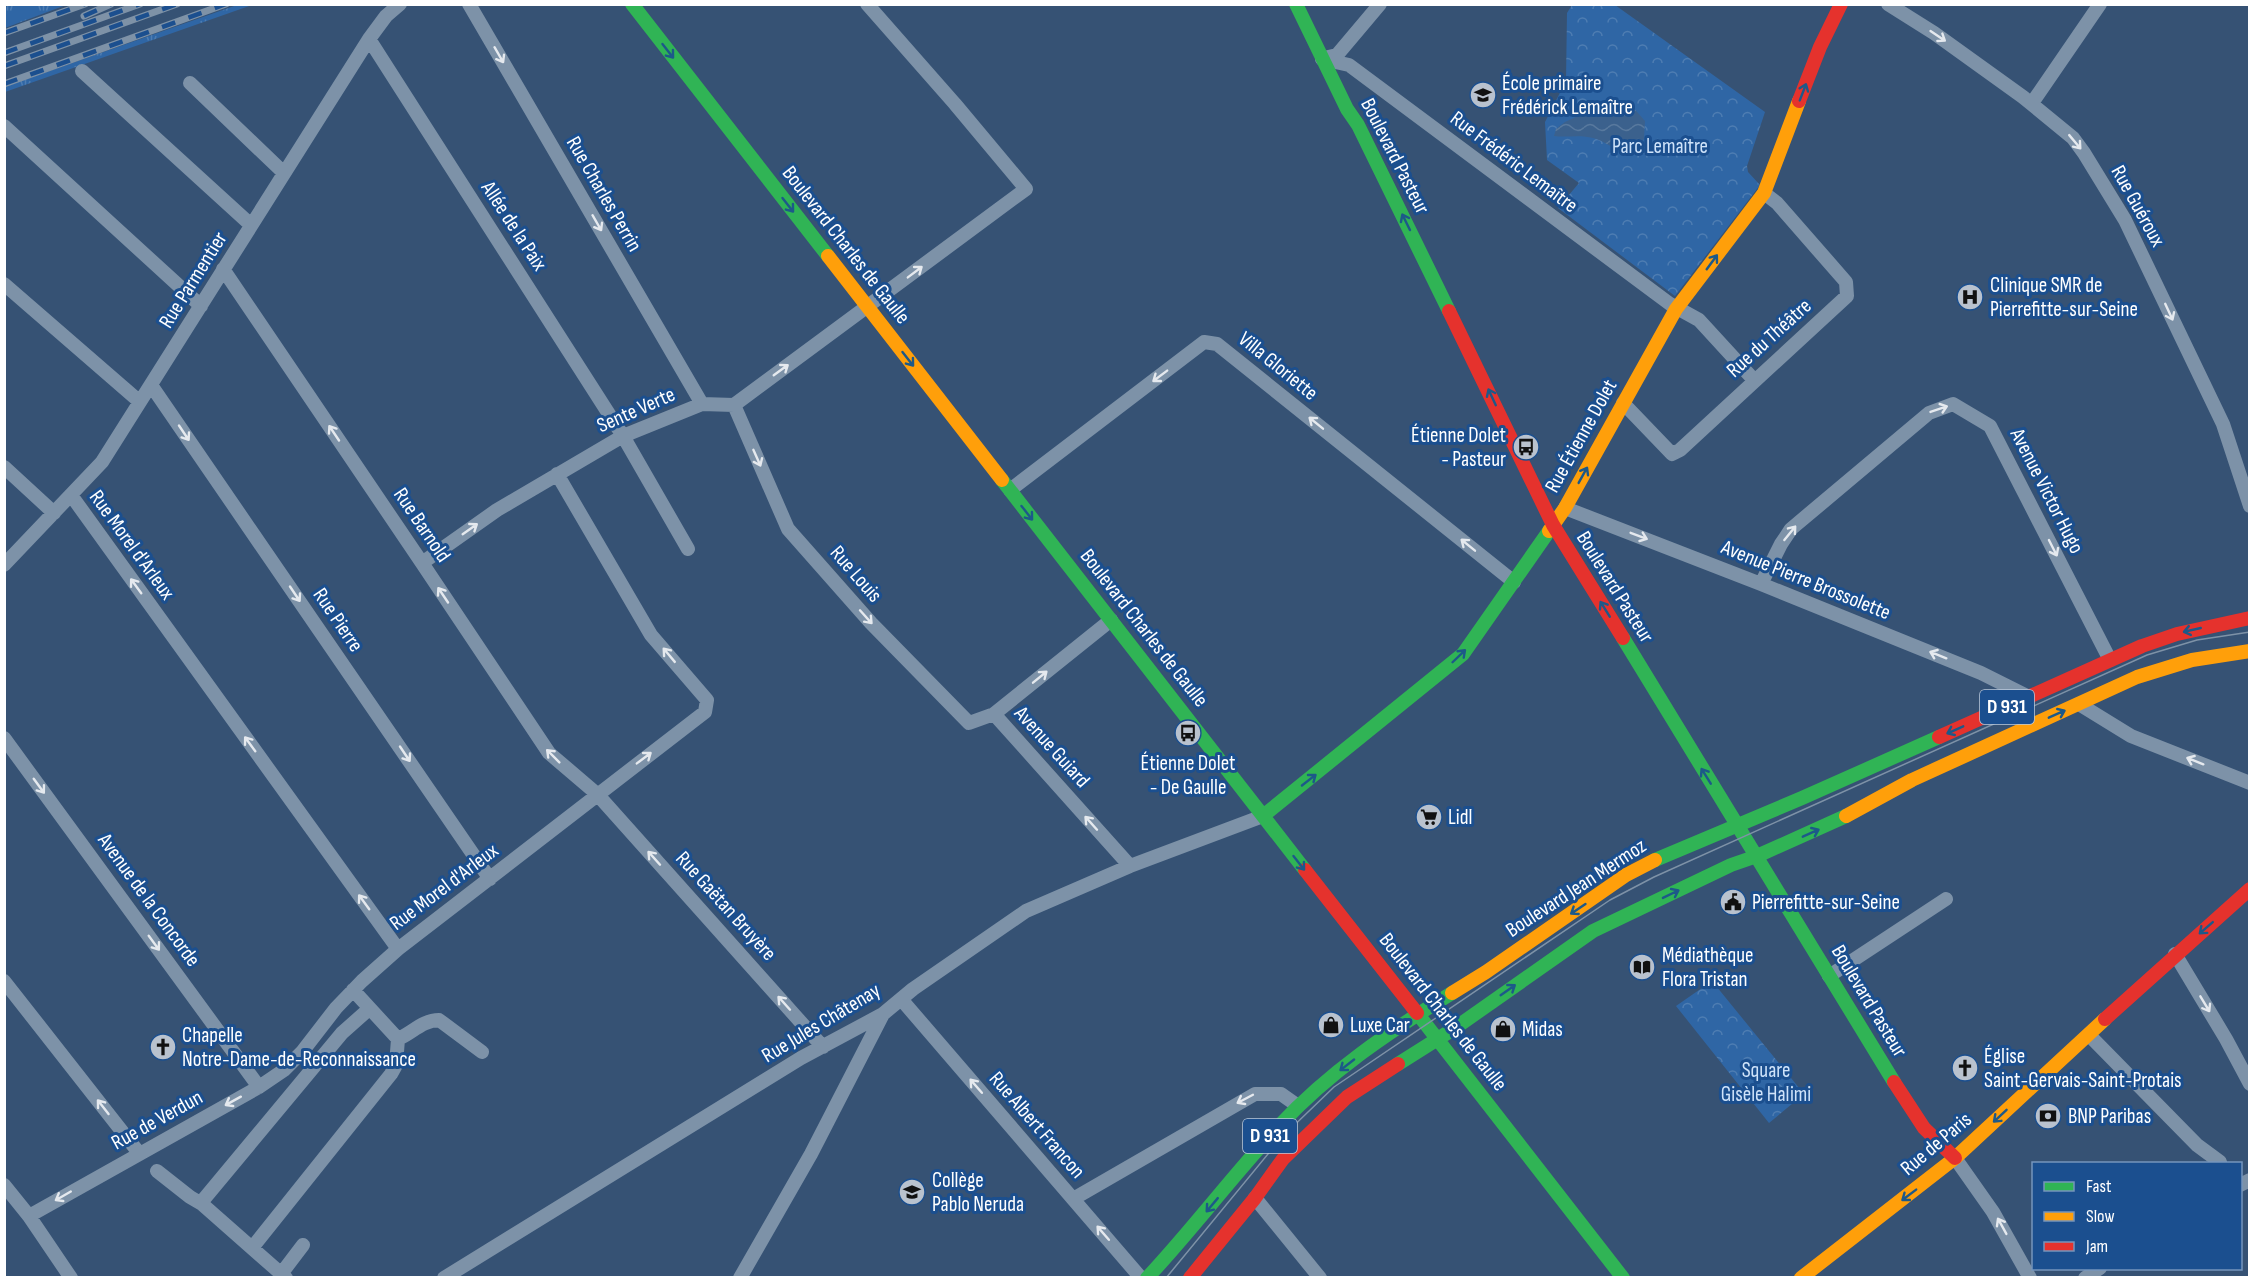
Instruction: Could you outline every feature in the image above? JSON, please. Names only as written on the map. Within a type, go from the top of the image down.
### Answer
[{"type":"street","name":"Rue Parmentier","points":[[4,565],[102,462],[369,39],[386,16],[400,4]]},
{"type":"street","name":"Rue Charles Perrin","points":[[469,4],[702,404]]},
{"type":"street","name":"Boulevard Charles de Gaulle","points":[[632,4],[1623,1278]]},
{"type":"street","points":[[734,405],[1026,189],[983,136],[867,4]]},
{"type":"street","name":"Boulevard Pasteur","points":[[1296,4],[1553,525],[1757,856],[1867,1040],[1924,1128],[1955,1158]]},
{"type":"street","points":[[1322,59],[1337,55],[1380,4]]},
{"type":"street","name":"Rue Étienne Dolet","points":[[1263,816],[1463,654],[1565,508],[1676,309],[1764,193],[1820,47],[1841,4]]},
{"type":"street","name":"Rue Guéroux","points":[[1888,4],[1943,39],[2032,104],[2073,138],[2125,220],[2223,424],[2249,505]]},
{"type":"street","points":[[2032,104],[2100,4]]},
{"type":"street","name":"Allée de la Paix","points":[[369,39],[623,436],[688,549]]},
{"type":"street","name":"Rue Frédéric Lemaître","points":[[1322,59],[1349,65],[1676,309],[1699,320],[1754,380]]},
{"type":"street","points":[[82,71],[251,225]]},
{"type":"street","points":[[190,83],[284,173]]},
{"type":"street","points":[[4,126],[201,306]]},
{"type":"street","name":"Rue du Théâtre","points":[[1623,403],[1672,454],[1680,450],[1846,296],[1846,282],[1777,203],[1764,193]]},
{"type":"street","name":"Rue Barnold","points":[[223,269],[549,753],[597,794]]},
{"type":"street","points":[[4,284],[140,402]]},
{"type":"street","name":"Villa Gloriette","points":[[1010,490],[1204,342],[1217,344],[1514,582]]},
{"type":"street","name":"Rue Pierre","points":[[151,385],[490,879]]},
{"type":"street","name":"Sente Verte","points":[[422,562],[497,510],[623,436],[702,404],[734,405]]},
{"type":"street","name":"Avenue Victor Hugo","points":[[1761,584],[1791,529],[1929,413],[1953,404],[1990,426],[2110,660]]},
{"type":"street","name":"Rue Louis","points":[[734,405],[788,529],[871,623],[969,723],[994,714]]},
{"type":"street","points":[[4,467],[54,513]]},
{"type":"street","name":"Rue Morel d'Arleux","points":[[71,495],[399,949],[705,712],[706,700],[651,635],[557,474]]},
{"type":"street","name":"Avenue Pierre Brossolette","points":[[1565,508],[1981,673],[2029,697]]},
{"type":"street","name":"Boulevard Jean Mermoz","points":[[1147,1278],[1188,1234],[1278,1126],[1298,1106],[1393,1029],[1486,972],[1633,871],[2110,660],[2176,634],[2250,618]]},
{"type":"street","name":"Avenue Guiard","points":[[1111,620],[994,714],[1130,866]]},
{"type":"street","name":"D 931","points":[[1190,1278],[1255,1198],[1283,1159],[1347,1097],[1438,1039],[1593,932],[1731,865],[1757,856],[1847,816],[1912,780],[2137,677],[2174,663],[2211,654],[2250,651]]},
{"type":"street","points":[[2079,704],[2131,736],[2250,783]]},
{"type":"street","name":"Avenue de la Concorde","points":[[4,738],[259,1087]]},
{"type":"street","name":"Rue Gaëtan Bruyère","points":[[597,794],[823,1047]]},
{"type":"street","name":"Rue Jules Châtenay","points":[[444,1278],[801,1058],[882,1014],[913,989],[1026,911],[1130,866],[1263,816]]},
{"type":"street","name":"Rue de Paris","points":[[1801,1278],[1955,1158],[2175,954],[2250,889]]},
{"type":"street","points":[[1829,976],[1946,899]]},
{"type":"street","name":"Rue de Verdun","points":[[29,1216],[259,1087],[284,1070],[302,1052],[353,990],[399,949]]},
{"type":"street","points":[[2175,954],[2250,1084]]},
{"type":"street","points":[[4,981],[139,1153]]},
{"type":"street","points":[[252,1248],[396,1065],[398,1039],[353,990]]},
{"type":"street","name":"Rue Albert Francon","points":[[901,999],[1141,1278]]},
{"type":"street","points":[[202,1204],[204,1198],[342,1033],[369,1009]]},
{"type":"street","points":[[740,1278],[811,1154],[882,1014]]},
{"type":"street","points":[[398,1039],[410,1034],[422,1024],[439,1020],[482,1052]]},
{"type":"street","points":[[2089,1035],[2196,1145],[2220,1162]]},
{"type":"street","points":[[1073,1199],[1255,1094],[1281,1094],[1298,1106]]},
{"type":"street","points":[[1955,1158],[1994,1212],[2030,1278]]},
{"type":"street","points":[[157,1171],[202,1204],[283,1276],[303,1245]]},
{"type":"street","points":[[4,1185],[29,1216],[71,1278]]},
{"type":"street","points":[[1255,1198],[1320,1278]]},
{"type":"street","points":[[2085,1278],[2098,1270]]},
{"type":"green space","points":[[12,4],[66,5],[5,28],[5,7]]},
{"type":"green space","points":[[237,5],[252,5],[5,92],[4,87]]},
{"type":"green space","name":"Parc Lemaître","points":[[1572,5],[1615,5],[1765,112],[1747,166],[1748,172],[1760,185],[1675,296],[1558,208],[1579,183],[1547,160],[1545,122],[1566,81],[1567,13]]},
{"type":"green space","name":"Square Gisèle Halimi","points":[[1712,981],[1804,1094],[1769,1123],[1676,1006]]},
{"type":"water","points":[[1614,99],[1631,105],[1645,121],[1644,139],[1634,149],[1617,149],[1588,137],[1554,136],[1556,129],[1565,122]]},
{"type":"tram line","points":[[1166,1278],[1282,1137],[1334,1087],[1610,900],[1654,877],[2147,655],[2197,640],[2250,632]]},
{"type":"railway","points":[[4,33],[85,4]]},
{"type":"railway","points":[[84,16],[111,4]]},
{"type":"railway","points":[[4,53],[140,4]]},
{"type":"railway","points":[[4,66],[177,4]]},
{"type":"railway","points":[[4,84],[226,4]]},
{"type":"traffic: fast","points":[[632,4],[828,256]]},
{"type":"traffic: fast","points":[[1296,4],[1449,311]]},
{"type":"traffic: fast","points":[[1002,480],[1305,870]]},
{"type":"traffic: fast","points":[[1263,816],[1463,654],[1549,531]]},
{"type":"traffic: fast","points":[[1623,638],[1894,1082]]},
{"type":"traffic: fast","points":[[1655,860],[1939,737]]},
{"type":"traffic: fast","points":[[1398,1064],[1455,1028],[1593,931],[1731,865],[1757,856],[1846,816]]},
{"type":"traffic: fast","points":[[1147,1278],[1298,1106],[1339,1070],[1406,1022],[1452,993]]},
{"type":"traffic: fast","points":[[1417,1013],[1623,1278]]},
{"type":"traffic: slow","points":[[1549,531],[1565,508],[1676,309],[1764,193],[1799,101]]},
{"type":"traffic: slow","points":[[828,256],[1002,480]]},
{"type":"traffic: slow","points":[[1846,816],[1912,780],[2137,677],[2192,660],[2250,651]]},
{"type":"traffic: slow","points":[[1452,993],[1626,875],[1655,860]]},
{"type":"traffic: slow","points":[[1801,1278],[1955,1158],[2105,1019]]},
{"type":"traffic: jam","points":[[1799,101],[1820,47],[1841,4]]},
{"type":"traffic: jam","points":[[1449,311],[1553,525],[1623,638]]},
{"type":"traffic: jam","points":[[1939,737],[2142,646],[2177,634],[2250,618]]},
{"type":"traffic: jam","points":[[1305,870],[1417,1013]]},
{"type":"traffic: jam","points":[[2105,1019],[2250,889]]},
{"type":"traffic: jam","points":[[1190,1278],[1255,1198],[1283,1159],[1347,1097],[1398,1064]]},
{"type":"traffic: jam","points":[[1894,1082],[1924,1128],[1955,1158]]},
{"type":"place","name":"École primaire Frédérick Lemaître","points":[[1483,95]]},
{"type":"place","name":"Clinique SMR de Pierrefitte-sur-Seine","points":[[1970,297]]},
{"type":"place","name":"Étienne Dolet - Pasteur","points":[[1526,447]]},
{"type":"place","name":"Étienne Dolet - De Gaulle","points":[[1188,733]]},
{"type":"place","name":"Lidl","points":[[1429,817]]},
{"type":"place","name":"Pierrefitte-sur-Seine","points":[[1733,902]]},
{"type":"place","name":"Médiathèque Flora Tristan","points":[[1642,967]]},
{"type":"place","name":"Luxe Car","points":[[1331,1025]]},
{"type":"place","name":"Midas","points":[[1503,1029]]},
{"type":"place","name":"Chapelle Notre-Dame-de-Reconnaissance","points":[[163,1047]]},
{"type":"place","name":"Église Saint-Gervais-Saint-Protais","points":[[1965,1068]]},
{"type":"place","name":"BNP Paribas","points":[[2048,1116]]},
{"type":"place","name":"Collège Pablo Neruda","points":[[912,1192]]}]
